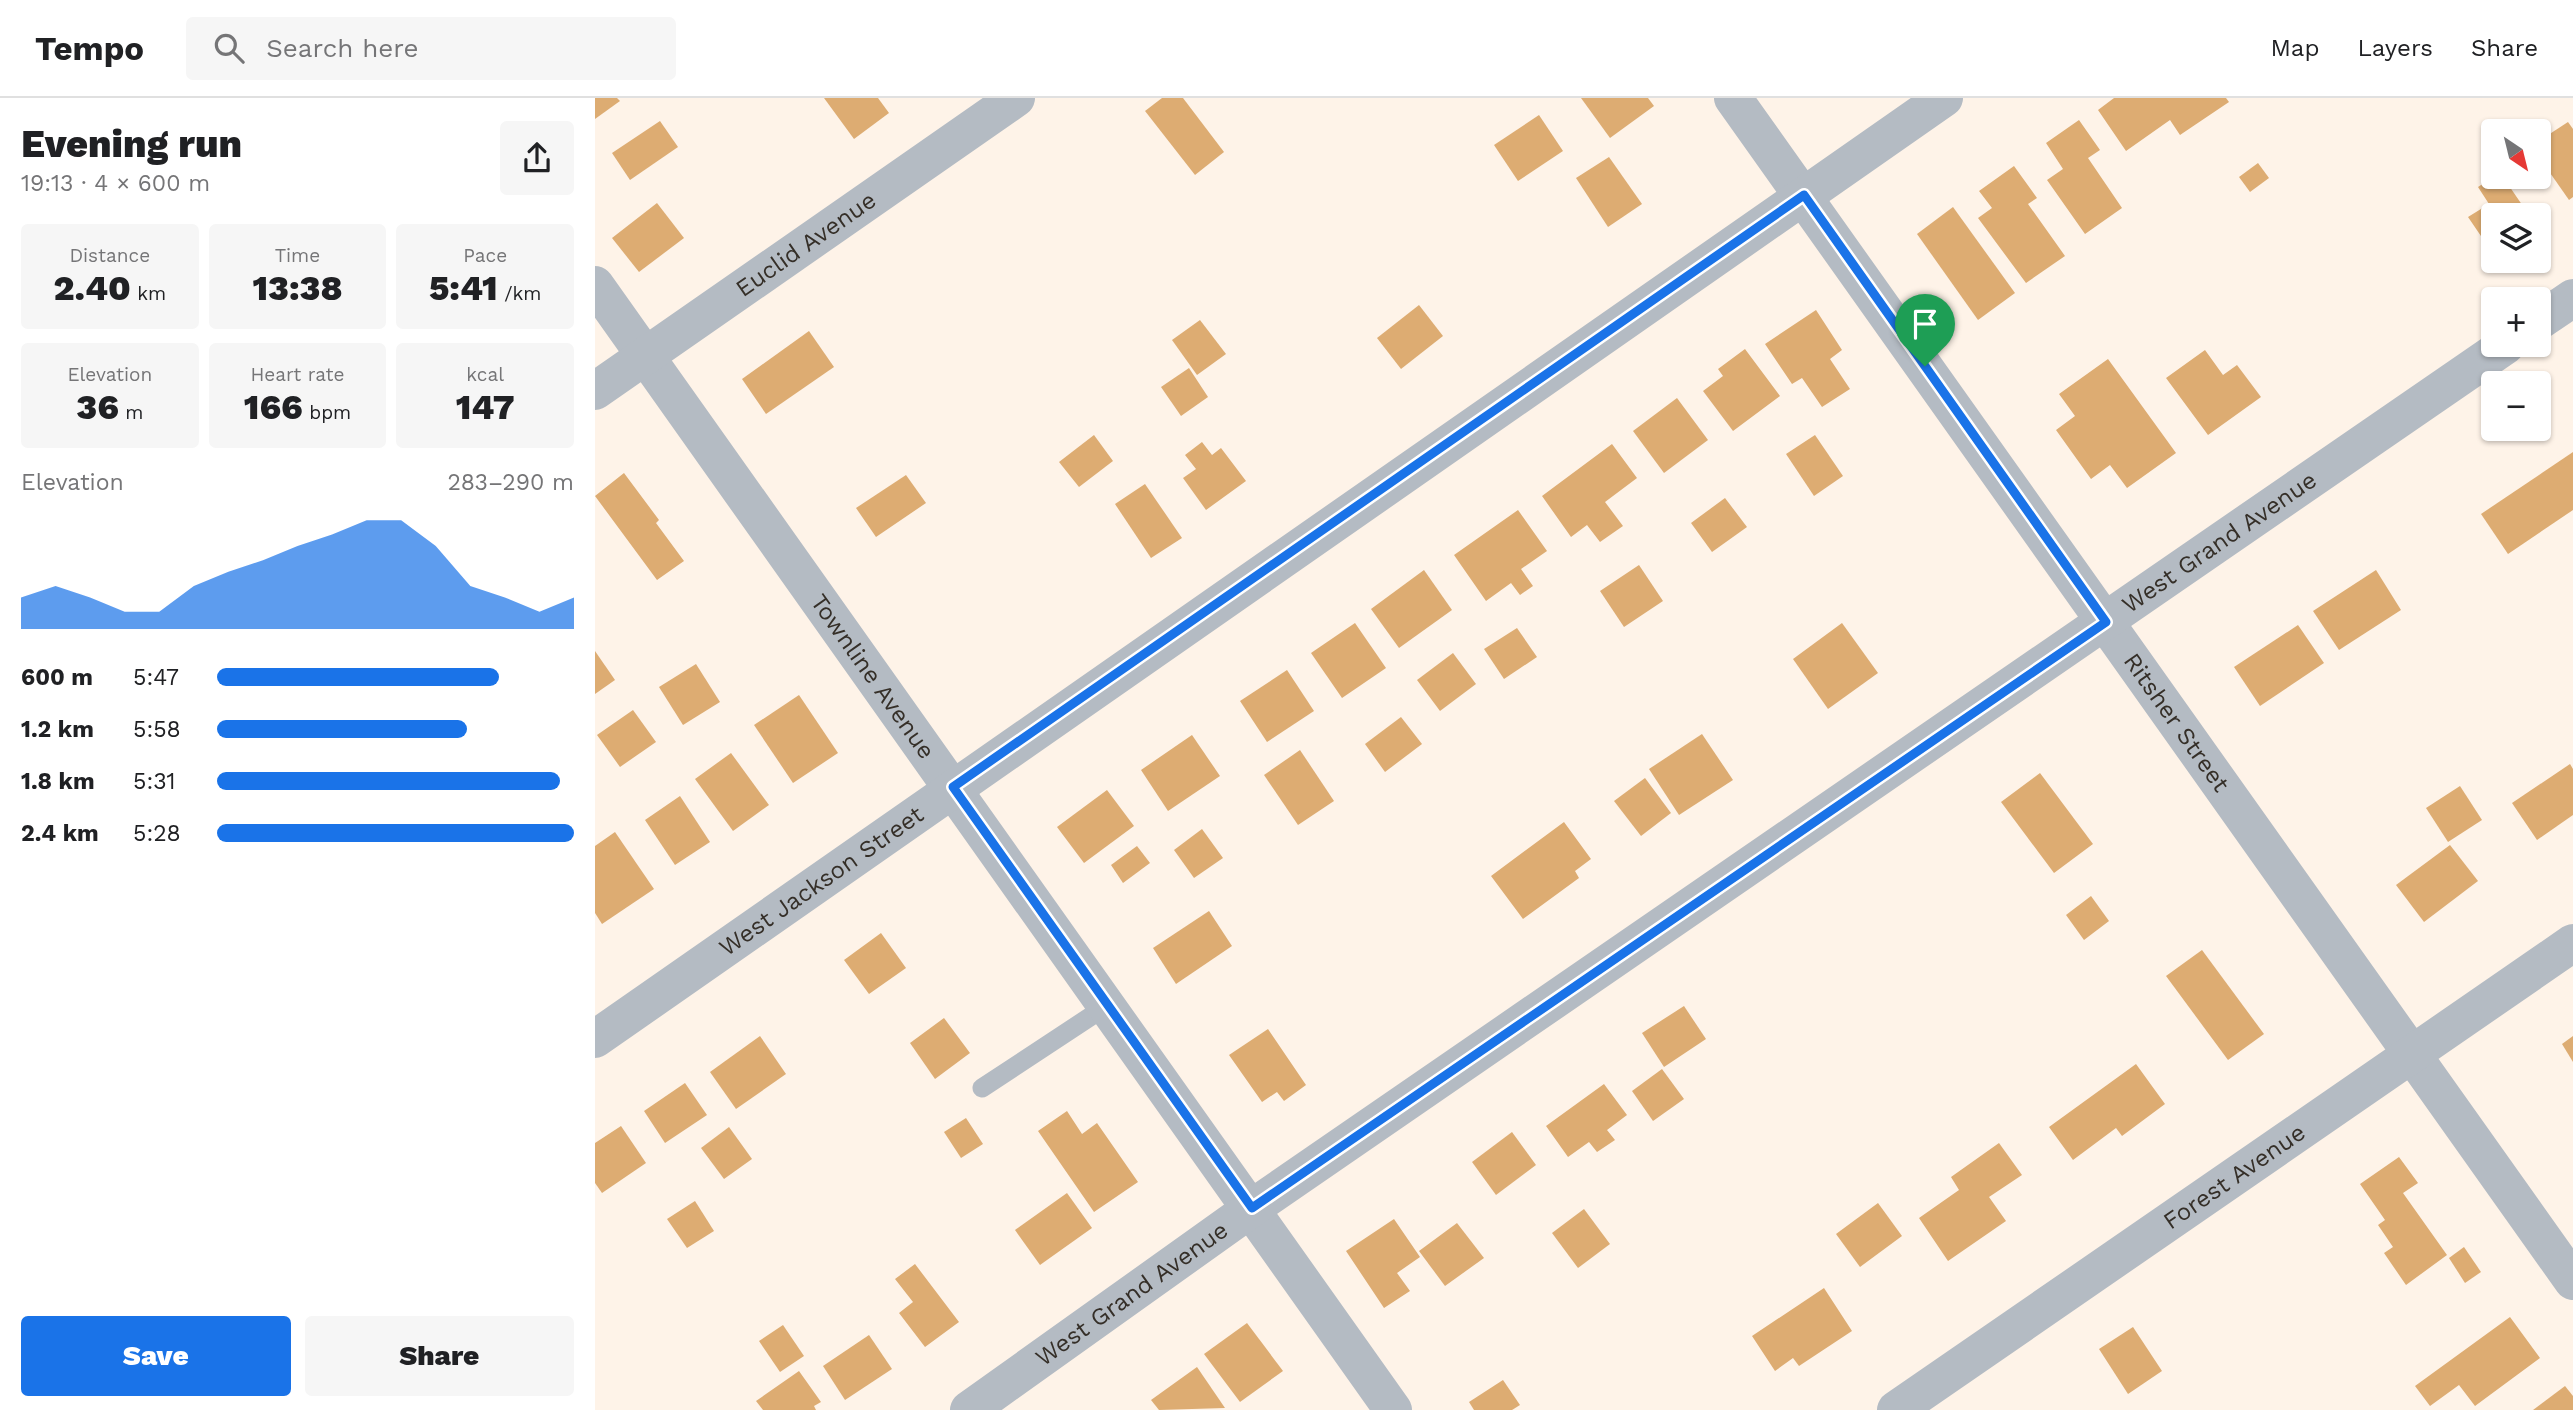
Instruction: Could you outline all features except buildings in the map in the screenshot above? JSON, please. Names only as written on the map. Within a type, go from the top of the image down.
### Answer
[{"type":"street","name":"Euclid Avenue","points":[[595,391],[1016,98]]},
{"type":"street","name":"Ritsher Street","points":[[1733,98],[2411,1054],[2570,1269]]},
{"type":"street","name":"West Jackson Street","points":[[595,1039],[1944,98]]},
{"type":"street","name":"Townline Avenue","points":[[595,285],[1393,1410]]},
{"type":"street","points":[[2551,313],[2573,298]]},
{"type":"street","name":"West Grand Avenue","points":[[969,1410],[1252,1208],[2489,357]]},
{"type":"street","name":"Forest Avenue","points":[[1896,1410],[2573,943]]},
{"type":"lane","points":[[982,1088],[1108,1005]]},
{"type":"route","points":[[1804,195],[1925,366],[2106,622],[1252,1208],[953,787],[1804,195]]}]
